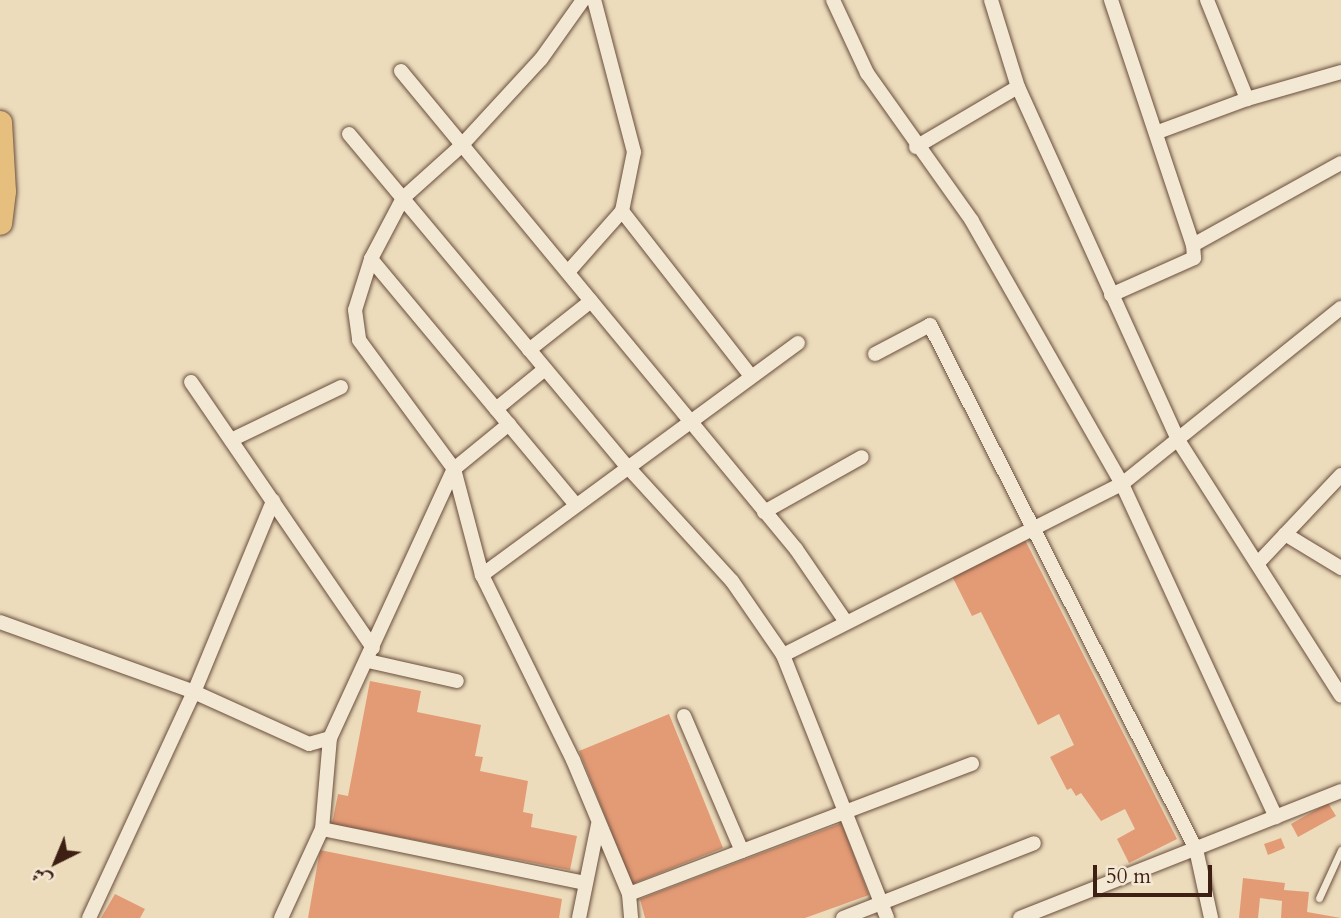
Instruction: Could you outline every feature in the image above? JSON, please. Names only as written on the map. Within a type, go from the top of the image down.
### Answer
[{"type":"main road","points":[[0,122],[4,191],[0,223]]},
{"type":"street","points":[[583,0],[541,59],[461,146],[403,198],[371,259],[355,310],[359,340],[454,469],[482,575],[573,760],[597,825],[629,894],[631,918]]},
{"type":"street","points":[[568,272],[622,211],[634,152],[594,0]]},
{"type":"street","points":[[833,0],[867,73],[916,147],[972,221],[1122,484],[1276,817]]},
{"type":"street","points":[[991,0],[1018,87],[1178,440],[1341,696]]},
{"type":"street","points":[[1111,0],[1158,132],[1193,245],[1194,258],[1111,295]]},
{"type":"street","points":[[1207,0],[1247,99]]},
{"type":"street","points":[[401,71],[816,573],[846,622]]},
{"type":"street","points":[[1158,132],[1247,99],[1341,72]]},
{"type":"street","points":[[916,147],[1018,87]]},
{"type":"street","points":[[349,134],[626,466],[732,581],[783,655],[887,918]]},
{"type":"street","points":[[1193,245],[1341,163]]},
{"type":"street","points":[[622,211],[751,376]]},
{"type":"street","points":[[371,259],[575,504]]},
{"type":"street","points":[[529,350],[591,301]]},
{"type":"street","points":[[783,655],[1122,484],[1341,308]]},
{"type":"street","points":[[875,354],[930,325],[1196,849],[1211,918]]},
{"type":"street","points":[[482,575],[626,466],[798,343]]},
{"type":"street","points":[[496,409],[545,369]]},
{"type":"street","points":[[191,382],[273,501],[371,654],[457,681]]},
{"type":"street","points":[[231,440],[341,387]]},
{"type":"street","points":[[281,918],[322,829],[330,738],[454,469],[509,424]]},
{"type":"street","points":[[764,512],[862,457]]},
{"type":"street","points":[[1258,563],[1341,475]]},
{"type":"street","points":[[89,918],[194,692],[273,501]]},
{"type":"street","points":[[1285,534],[1341,568]]},
{"type":"street","points":[[0,622],[194,692],[309,744],[330,738]]},
{"type":"street","points":[[684,716],[741,851]]},
{"type":"street","points":[[629,894],[972,764]]},
{"type":"street","points":[[1020,918],[1341,791]]},
{"type":"street","points":[[579,918],[597,825]]},
{"type":"street","points":[[322,829],[585,883]]},
{"type":"street","points":[[843,918],[1034,843]]},
{"type":"lane","points":[[1319,898],[1341,850]]},
{"type":"building","points":[[1025,540],[1177,839],[1129,863],[1117,839],[1135,829],[1125,809],[1101,821],[1081,793],[1076,796],[1071,788],[1067,790],[1050,757],[1074,745],[1059,714],[1038,725],[981,612],[972,616],[952,576]]},
{"type":"building","points":[[370,681],[421,691],[417,712],[481,725],[475,756],[483,757],[480,771],[528,781],[523,812],[533,814],[531,827],[577,836],[570,870],[332,824],[338,794],[348,796]]},
{"type":"building","points":[[669,714],[723,848],[632,884],[579,751]]},
{"type":"building","points":[[1328,803],[1336,816],[1298,837],[1291,824]]},
{"type":"building","points":[[842,823],[869,895],[805,918],[645,918],[640,899]]},
{"type":"building","points":[[1281,838],[1285,848],[1268,855],[1264,844]]},
{"type":"building","points":[[320,850],[562,899],[559,918],[308,918]]},
{"type":"building","points":[[1243,878],[1285,883],[1284,890],[1309,892],[1307,912],[1341,918],[1281,918],[1282,901],[1260,898],[1258,918],[1239,918]]},
{"type":"building","points":[[115,894],[145,909],[140,918],[101,918]]}]
